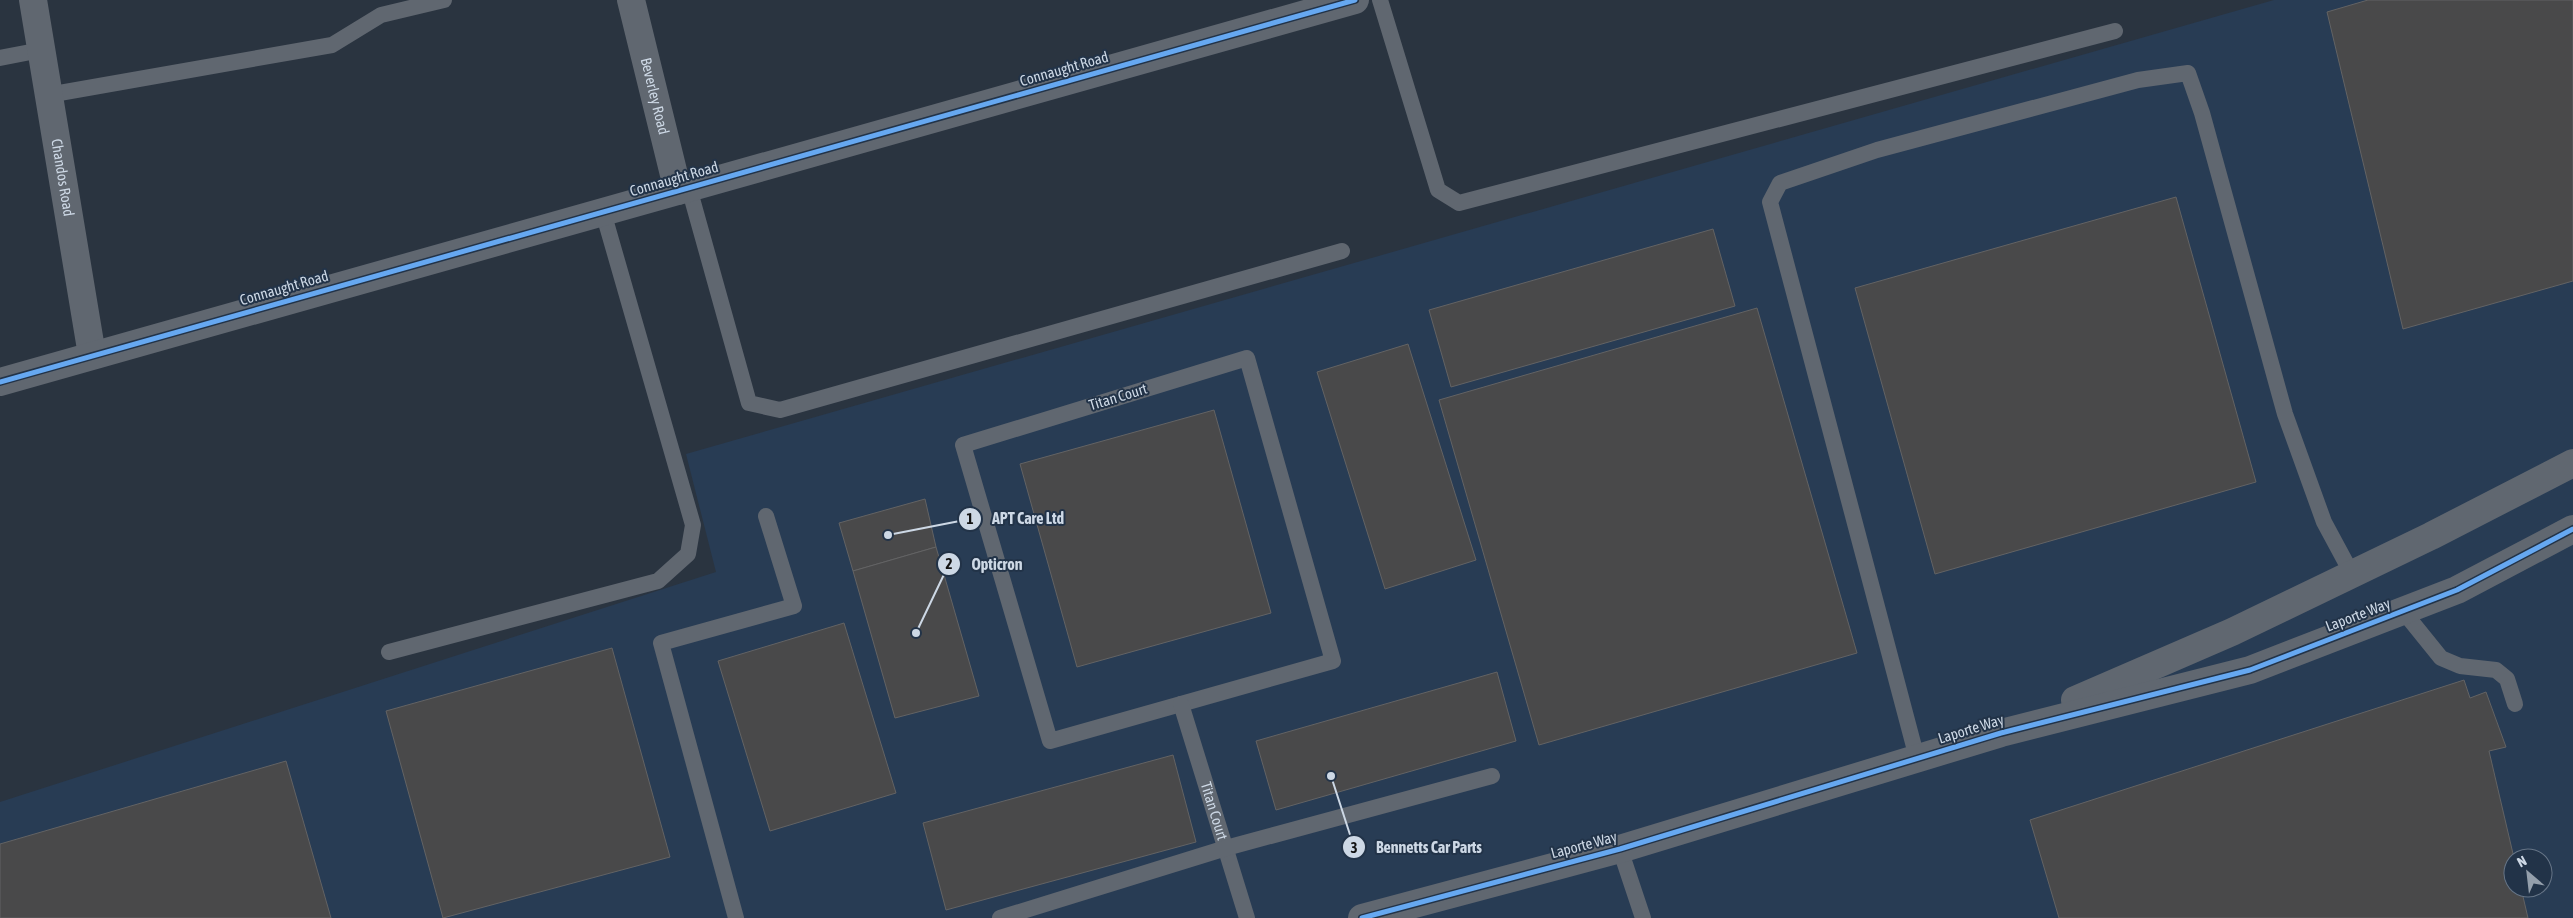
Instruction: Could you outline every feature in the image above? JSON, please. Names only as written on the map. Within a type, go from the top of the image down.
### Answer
[{"type":"street","name":"Chandos Road","points":[[33,0],[92,355]]},
{"type":"street","name":"Beverley Road","points":[[631,0],[683,190]]},
{"type":"street","name":"Connaught Road","points":[[0,382],[1355,0]]},
{"type":"street","name":"Laporte Way","points":[[2001,733],[2232,632],[2573,463]]},
{"type":"street","name":"Laporte Way","points":[[1362,918],[1620,849],[2001,733],[2250,670],[2457,590],[2573,529]]},
{"type":"lane","points":[[48,95],[332,45],[381,15],[444,0]]},
{"type":"lane","points":[[1380,0],[1438,190],[1459,203],[2115,31]]},
{"type":"lane","points":[[0,58],[41,50]]},
{"type":"lane","points":[[1917,758],[1770,202],[1780,183],[1886,148],[2138,80],[2188,73],[2202,113],[2286,414],[2324,522],[2352,574]]},
{"type":"lane","points":[[683,190],[749,404],[780,410],[1342,251]]},
{"type":"lane","points":[[389,652],[658,581],[688,554],[693,525],[602,212]]},
{"type":"lane","name":"Titan Court","points":[[1247,358],[1333,661],[1182,704],[1050,741],[963,445],[1247,358]]},
{"type":"lane","points":[[736,918],[660,643],[794,606],[766,516]]},
{"type":"lane","points":[[2402,611],[2441,658],[2460,666],[2496,670],[2507,679],[2515,704]]},
{"type":"lane","name":"Titan Court","points":[[1182,704],[1247,918]]},
{"type":"lane","points":[[1000,918],[1226,848],[1492,776]]},
{"type":"lane","points":[[1620,849],[1643,918]]},
{"type":"shaded area","points":[[2274,0],[2573,0],[2573,918],[0,918],[0,802],[716,572],[686,454]]},
{"type":"building","points":[[2368,0],[2573,0],[2573,281],[2403,329],[2327,12]]},
{"type":"building","points":[[2176,197],[2256,482],[1935,574],[1855,288]]},
{"type":"building","points":[[1713,229],[1735,306],[1451,387],[1429,310]]},
{"type":"building","points":[[1757,308],[1857,653],[1539,745],[1439,400]]},
{"type":"building","points":[[1408,344],[1476,560],[1385,589],[1317,372]]},
{"type":"building","points":[[1214,410],[1271,613],[1077,667],[1020,464]]},
{"type":"building","points":[[925,499],[936,547],[853,571],[839,523]]},
{"type":"building","points":[[936,547],[979,696],[895,718],[853,571]]},
{"type":"building","points":[[844,623],[896,793],[770,831],[718,661]]},
{"type":"building","points":[[612,648],[670,857],[443,918],[386,711]]},
{"type":"building","points":[[1497,672],[1516,741],[1276,810],[1256,741]]},
{"type":"building","points":[[2464,680],[2470,698],[2486,692],[2506,747],[2489,751],[2512,848],[2503,848],[2503,898],[2523,898],[2528,918],[2059,918],[2030,820]]},
{"type":"building","points":[[1173,755],[1196,842],[946,910],[923,823]]},
{"type":"building","points":[[286,761],[331,918],[0,918],[0,844]]},
{"type":"cycle path","points":[[0,382],[1355,0]]},
{"type":"cycle path","points":[[1362,918],[1620,849],[2001,733],[2250,670],[2457,590],[2573,529]]},
{"type":"place","name":"APT Care Ltd","points":[[888,535]]},
{"type":"place","name":"Opticron","points":[[916,633]]},
{"type":"place","name":"Bennetts Car Parts","points":[[1331,776]]}]
